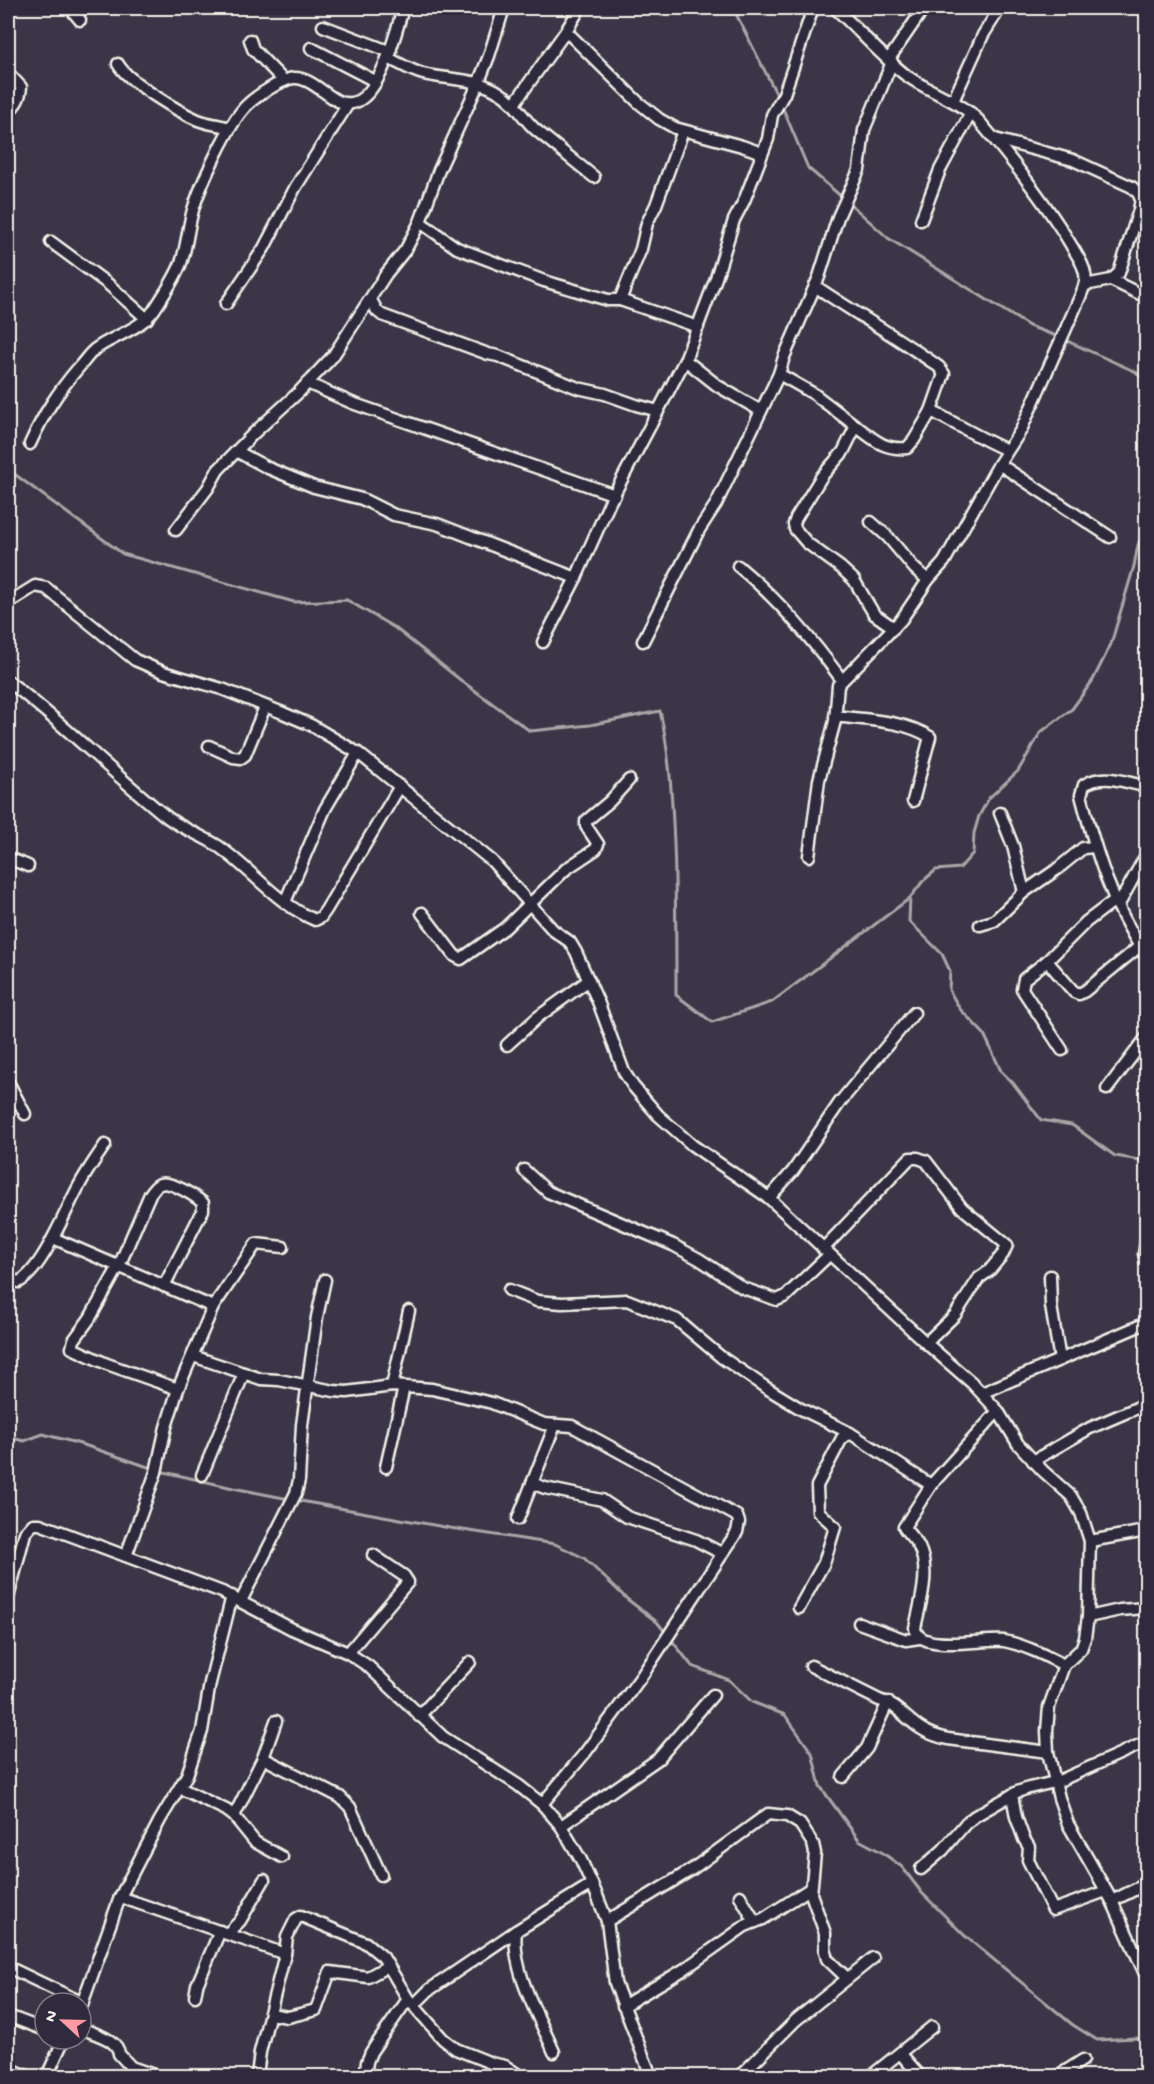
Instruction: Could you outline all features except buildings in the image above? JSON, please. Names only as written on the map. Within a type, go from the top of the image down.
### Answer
[{"type":"street","points":[[70,8],[80,20]]},
{"type":"street","points":[[30,444],[46,410],[93,351],[147,319],[181,263],[194,208],[230,128],[247,105],[284,81],[294,78],[302,79],[338,101],[348,104],[355,103],[363,97],[375,81],[390,55],[403,8]]},
{"type":"street","points":[[176,530],[208,488],[218,470],[333,356],[386,274],[406,249],[420,222],[439,170],[478,84],[504,8]]},
{"type":"street","points":[[514,104],[580,8]]},
{"type":"street","points":[[543,642],[576,578],[610,502],[685,360],[716,278],[734,220],[744,201],[770,132],[772,115],[784,94],[813,8]]},
{"type":"street","points":[[809,856],[819,780],[835,716],[836,694],[842,680],[894,628],[928,580],[944,562],[1007,450],[1021,430],[1085,285],[1085,274],[1081,262],[1057,221],[995,140],[971,113],[953,100],[918,82],[890,60],[835,8]]},
{"type":"street","points":[[643,641],[699,530],[716,504],[779,374],[784,357],[815,286],[838,217],[859,170],[868,119],[890,60],[924,8]]},
{"type":"street","points":[[953,100],[983,35],[1000,8]]},
{"type":"street","points":[[323,26],[390,55],[422,74],[478,84],[499,92],[514,104],[528,124],[594,177]]},
{"type":"street","points":[[566,31],[638,102],[659,119],[683,131],[762,153]]},
{"type":"street","points":[[250,40],[252,49],[284,81]]},
{"type":"street","points":[[311,48],[375,81]]},
{"type":"street","points":[[118,64],[130,78],[189,115],[230,128]]},
{"type":"street","points":[[8,73],[21,87],[21,96],[8,112]]},
{"type":"street","points":[[226,304],[264,248],[295,188],[348,104]]},
{"type":"street","points":[[921,220],[940,170],[971,113]]},
{"type":"street","points":[[620,300],[640,249],[646,223],[656,205],[683,131]]},
{"type":"street","points":[[995,140],[1084,165],[1144,194],[1122,266],[1116,277],[1085,285]]},
{"type":"street","points":[[420,222],[457,248],[544,281],[608,300],[620,300],[698,327]]},
{"type":"street","points":[[51,242],[115,290],[147,319]]},
{"type":"street","points":[[1111,280],[1146,297]]},
{"type":"street","points":[[779,374],[814,394],[882,445],[893,449],[907,448],[931,411],[944,374],[939,367],[815,286]]},
{"type":"street","points":[[371,300],[382,315],[498,356],[578,388],[605,393],[658,411]]},
{"type":"street","points":[[685,360],[718,386],[761,411]]},
{"type":"street","points":[[307,383],[352,403],[615,495]]},
{"type":"street","points":[[931,411],[968,429],[985,441],[1007,450]]},
{"type":"street","points":[[856,426],[843,452],[822,476],[794,524],[795,529],[810,546],[834,562],[854,580],[874,614],[894,628]]},
{"type":"street","points":[[236,451],[268,468],[314,487],[371,502],[387,513],[437,524],[576,578]]},
{"type":"street","points":[[999,464],[1110,537]]},
{"type":"street","points":[[871,522],[928,580]]},
{"type":"street","points":[[738,566],[808,634],[842,680]]},
{"type":"street","points":[[8,603],[35,586],[46,588],[135,660],[163,672],[222,689],[311,725],[358,753],[492,861],[553,930],[570,942],[612,1035],[624,1072],[658,1115],[692,1145],[769,1198],[982,1393],[998,1411],[1018,1444],[1071,1496],[1081,1513],[1090,1541],[1088,1617],[1081,1649],[1064,1665],[1048,1707],[1048,1752],[1068,1824],[1112,1901],[1146,1976]]},
{"type":"street","points":[[8,681],[62,723],[163,815],[216,845],[285,902],[315,920],[321,917],[400,786]]},
{"type":"street","points":[[209,746],[233,757],[241,758],[245,755],[265,707]]},
{"type":"street","points":[[835,716],[891,724],[922,732],[930,737],[913,801]]},
{"type":"street","points":[[285,902],[325,809],[358,753]]},
{"type":"street","points":[[1146,786],[1095,778],[1084,785],[1082,795],[1104,875],[1146,956]]},
{"type":"street","points":[[422,913],[455,956],[461,959],[505,928],[566,869],[596,849],[598,844],[586,826],[586,821],[629,780]]},
{"type":"street","points":[[1000,813],[1013,846],[1024,892]]},
{"type":"street","points":[[980,925],[994,921],[1024,892],[1083,848],[1095,847]]},
{"type":"street","points":[[1062,1050],[1022,989],[1024,979],[1047,961],[1086,922],[1117,903],[1146,855]]},
{"type":"street","points":[[8,858],[28,866]]},
{"type":"street","points":[[1047,961],[1074,992],[1079,993],[1084,992],[1140,946]]},
{"type":"street","points":[[507,1045],[538,1017],[589,980]]},
{"type":"street","points":[[769,1198],[793,1172],[840,1102],[914,1013]]},
{"type":"street","points":[[1107,1089],[1146,1038]]},
{"type":"street","points":[[8,1082],[25,1114]]},
{"type":"street","points":[[8,1279],[19,1282],[27,1278],[53,1238],[79,1185],[105,1145]]},
{"type":"street","points":[[524,1170],[548,1192],[673,1245],[743,1288],[777,1300],[786,1296],[910,1158],[926,1161],[962,1208],[1007,1245],[1003,1254],[989,1271],[979,1278],[955,1315],[926,1343]]},
{"type":"street","points":[[164,1286],[203,1210],[203,1203],[170,1184],[162,1183],[156,1186],[150,1194],[119,1266],[90,1318],[74,1340],[72,1348],[107,1364],[178,1389]]},
{"type":"street","points":[[53,1238],[213,1307]]},
{"type":"street","points":[[1146,1242],[1144,1254],[1146,1262]]},
{"type":"street","points":[[126,1556],[156,1472],[166,1427],[178,1389],[213,1307],[256,1244],[283,1246]]},
{"type":"street","points":[[1050,1276],[1051,1306],[1060,1360]]},
{"type":"street","points":[[87,1991],[120,1896],[160,1820],[187,1775],[202,1731],[208,1690],[236,1599],[296,1493],[299,1480],[302,1425],[317,1317],[325,1280]]},
{"type":"street","points":[[509,1290],[537,1301],[562,1303],[627,1300],[677,1320],[721,1357],[765,1387],[801,1409],[850,1433],[931,1485]]},
{"type":"street","points":[[392,1386],[409,1311]]},
{"type":"street","points":[[982,1393],[1146,1323]]},
{"type":"street","points":[[193,1356],[261,1379],[279,1380],[308,1388],[347,1392],[392,1386],[432,1389],[492,1403],[536,1422],[572,1426],[737,1516],[740,1522],[737,1532],[641,1677],[585,1753],[542,1804]]},
{"type":"street","points":[[202,1474],[244,1373]]},
{"type":"street","points":[[386,1467],[404,1387]]},
{"type":"street","points":[[1033,1461],[1090,1428],[1146,1404]]},
{"type":"street","points":[[919,1638],[915,1634],[915,1629],[923,1589],[923,1562],[917,1543],[904,1527],[906,1521],[931,1485],[998,1411]]},
{"type":"street","points":[[518,1518],[555,1425]]},
{"type":"street","points":[[799,1608],[824,1563],[835,1527],[818,1511],[817,1486],[842,1438],[850,1433]]},
{"type":"street","points":[[531,1483],[602,1500],[635,1520],[696,1540],[721,1553]]},
{"type":"street","points":[[8,1599],[25,1533],[33,1524],[40,1524],[236,1599],[292,1629],[348,1653],[368,1666],[443,1737],[518,1785],[542,1804],[561,1826],[592,1884],[607,1921],[615,1983],[651,2076]]},
{"type":"street","points":[[1090,1541],[1146,1531]]},
{"type":"street","points":[[348,1653],[408,1582],[404,1576],[373,1555]]},
{"type":"street","points":[[1088,1617],[1120,1610],[1146,1608]]},
{"type":"street","points":[[859,1623],[906,1640],[919,1638],[947,1643],[1002,1641],[1040,1653],[1064,1665]]},
{"type":"street","points":[[419,1716],[470,1662]]},
{"type":"street","points":[[811,1666],[879,1700],[888,1702],[932,1735],[1048,1752]]},
{"type":"street","points":[[561,1826],[658,1759],[713,1695]]},
{"type":"street","points":[[843,1777],[867,1748],[888,1702]]},
{"type":"street","points":[[234,1816],[263,1758],[276,1721]]},
{"type":"street","points":[[921,1869],[950,1843],[966,1822],[1012,1795],[1056,1781],[1146,1742]]},
{"type":"street","points":[[263,1758],[340,1797],[350,1807],[381,1875]]},
{"type":"street","points":[[180,1788],[234,1816],[255,1842],[282,1857]]},
{"type":"street","points":[[1012,1795],[1016,1817],[1029,1847],[1028,1860],[1053,1910],[1106,1891]]},
{"type":"street","points":[[607,1921],[692,1870],[768,1814],[787,1816],[800,1824],[813,1844],[815,1853],[811,1888],[825,1934],[827,1959],[847,1978]]},
{"type":"street","points":[[195,1996],[197,1985],[223,1932],[240,1921],[264,1880]]},
{"type":"street","points":[[365,2076],[371,2052],[411,2002],[516,1931],[592,1884]]},
{"type":"street","points":[[1112,1901],[1146,1884]]},
{"type":"street","points":[[623,2006],[682,1970],[746,1926],[763,1919],[811,1888]]},
{"type":"street","points":[[120,1896],[285,1954]]},
{"type":"street","points":[[740,1896],[755,1922]]},
{"type":"street","points":[[257,2076],[260,2052],[285,1954],[287,1937],[296,1919],[301,1916],[366,1943],[383,1957],[411,2002],[442,2039],[456,2049],[505,2066],[520,2076]]},
{"type":"street","points":[[516,1931],[515,1953],[522,1979],[554,2052]]},
{"type":"street","points":[[740,2076],[796,2020],[873,1958]]},
{"type":"street","points":[[270,2014],[288,2017],[316,2010],[330,1972],[368,1977],[388,1966]]},
{"type":"street","points":[[8,1967],[55,1991]]},
{"type":"street","points":[[8,2016],[33,2025]]},
{"type":"street","points":[[871,2076],[932,2027]]},
{"type":"street","points":[[93,2033],[115,2043],[118,2054],[131,2067],[157,2076]]},
{"type":"street","points":[[48,2076],[59,2051]]},
{"type":"street","points":[[900,2054],[920,2076]]},
{"type":"street","points":[[1058,2076],[1083,2060]]},
{"type":"street","points":[[8,2068],[27,2076]]},
{"type":"waterway","points":[[733,8],[778,97]]},
{"type":"waterway","points":[[782,106],[808,168],[843,198]]},
{"type":"waterway","points":[[848,202],[888,238],[1029,326],[1059,337]]},
{"type":"waterway","points":[[1065,340],[1136,372],[1146,383]]},
{"type":"waterway","points":[[8,472],[13,473],[123,554],[294,602],[347,600],[395,628],[530,731],[590,725],[660,711],[668,760],[672,810],[676,995],[712,1022],[772,1002],[910,898]]},
{"type":"waterway","points":[[1146,526],[1138,545],[1111,644],[1093,680],[1072,709],[1041,732],[1018,771],[989,798],[979,816],[974,833],[973,853],[960,868],[936,870],[923,881],[910,898],[909,921],[942,954],[950,971],[949,990],[960,1009],[984,1034],[1001,1071],[1041,1120],[1072,1125],[1115,1156],[1146,1161]]},
{"type":"waterway","points":[[8,1437],[24,1441],[43,1434],[84,1445],[154,1469]]},
{"type":"waterway","points":[[160,1471],[289,1499]]},
{"type":"waterway","points":[[295,1500],[555,1544],[584,1558],[627,1599],[657,1622],[666,1633]]},
{"type":"waterway","points":[[670,1638],[692,1666],[729,1680],[752,1702],[785,1715],[812,1753],[820,1786],[859,1840],[902,1867],[922,1893],[964,1935],[1073,2025],[1097,2040],[1136,2038],[1146,2042]]}]
